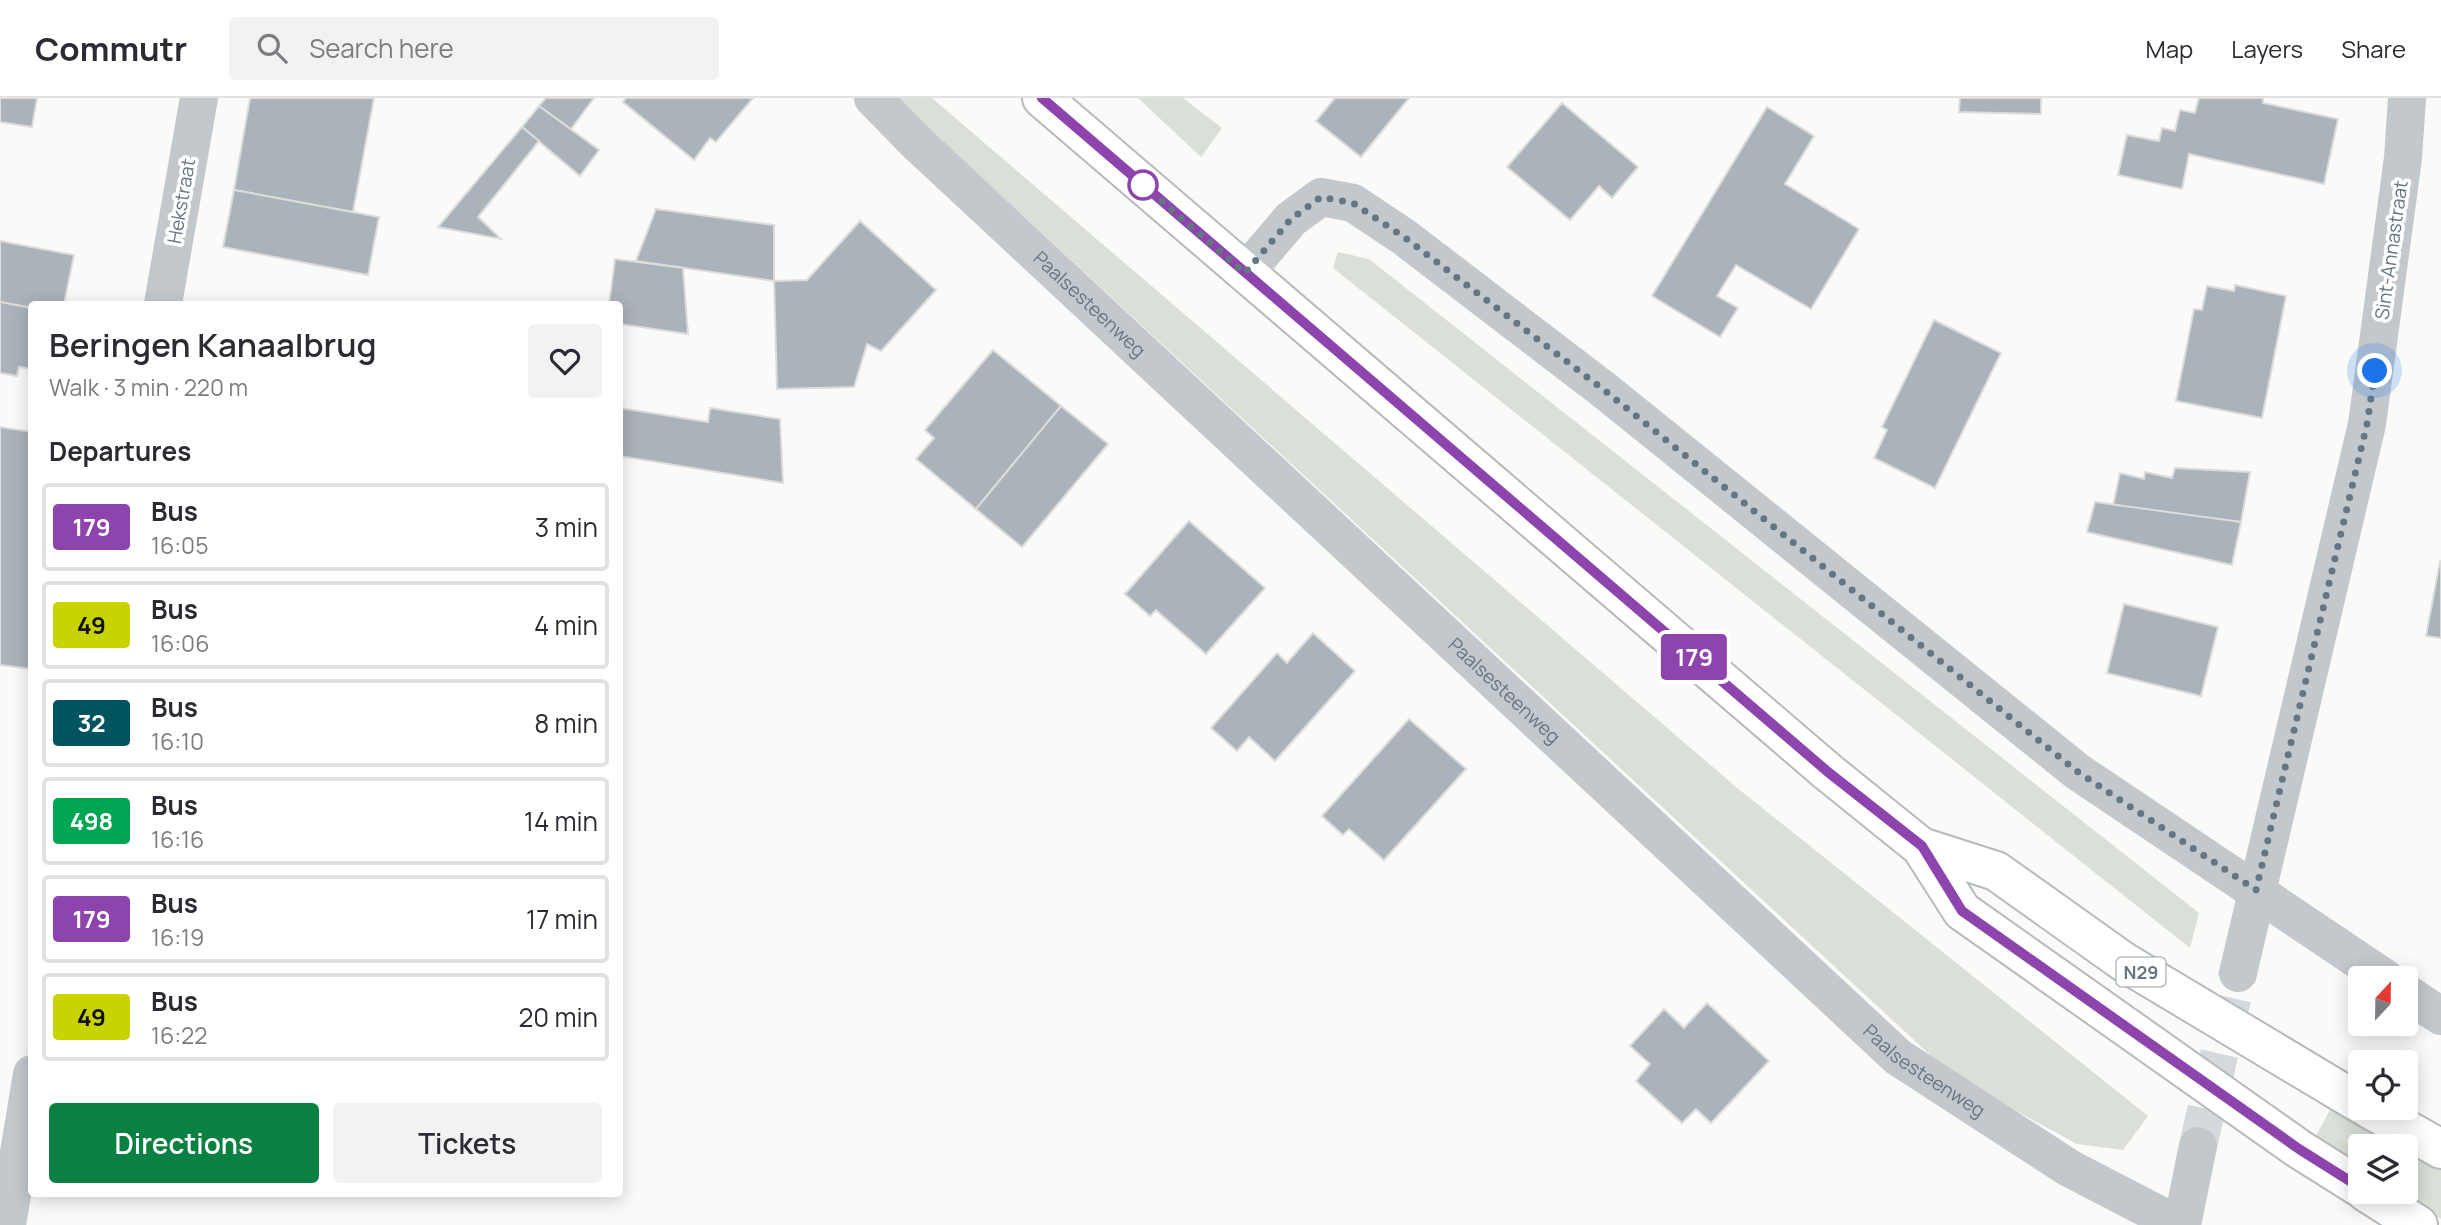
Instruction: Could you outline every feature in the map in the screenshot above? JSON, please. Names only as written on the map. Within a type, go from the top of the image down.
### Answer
[{"type":"main road","name":"N29","points":[[1042,98],[1828,772],[1922,846],[1962,911],[2288,1141],[2348,1180]]},
{"type":"main road","name":"N29","points":[[1922,846],[1997,870],[2124,962],[2348,1096]]},
{"type":"main road","points":[[2389,1120],[2441,1149]]},
{"type":"main road","points":[[2385,1204],[2418,1225]]},
{"type":"street","name":"Hekstraat","points":[[164,301],[199,98]]},
{"type":"street","name":"Paalsesteenweg","points":[[873,98],[915,141],[1898,1056],[2069,1168],[2180,1225]]},
{"type":"street","name":"Sint-Annastraat","points":[[2238,973],[2367,424],[2403,158],[2407,98]]},
{"type":"street","points":[[1245,273],[1291,219],[1321,197],[1353,203],[1404,237],[1604,390],[2078,772],[2367,966]]},
{"type":"street","points":[[2418,1001],[2441,1016]]},
{"type":"street","points":[[7,1225],[28,1098]]},
{"type":"street","points":[[2180,1225],[2198,1146]]},
{"type":"shaded area","points":[[896,98],[932,98],[1736,787],[2148,1116],[2123,1150],[2077,1144],[1954,1077]]},
{"type":"shaded area","points":[[1138,98],[1183,98],[1222,128],[1201,157]]},
{"type":"shaded area","points":[[1338,252],[1369,259],[2199,913],[2190,948],[1333,268]]},
{"type":"shaded area","points":[[2332,1106],[2348,1115],[2348,1120],[2357,1120],[2382,1134],[2348,1134],[2348,1159],[2315,1138]]},
{"type":"shaded area","points":[[2418,1155],[2441,1168],[2441,1219],[2418,1204]]},
{"type":"building","points":[[0,98],[37,98],[32,127],[0,122]]},
{"type":"building","points":[[250,98],[374,98],[353,212],[234,190]]},
{"type":"building","points":[[546,98],[594,98],[571,129],[539,106]]},
{"type":"building","points":[[626,98],[753,98],[716,142],[710,138],[694,160],[623,102]]},
{"type":"building","points":[[1335,98],[1409,98],[1361,157],[1316,121]]},
{"type":"building","points":[[1960,98],[2041,98],[2041,114],[1959,112]]},
{"type":"building","points":[[2199,98],[2263,98],[2263,103],[2338,119],[2324,184],[2189,154],[2182,189],[2118,175],[2127,135],[2159,141],[2162,128],[2175,131],[2180,110],[2195,113]]},
{"type":"building","points":[[1562,103],[1638,167],[1612,198],[1599,186],[1570,220],[1507,167]]},
{"type":"building","points":[[539,106],[599,150],[580,176],[522,127]]},
{"type":"building","points":[[1767,107],[1814,136],[1785,184],[1859,229],[1811,309],[1736,265],[1717,296],[1738,308],[1720,337],[1652,296]]},
{"type":"building","points":[[522,127],[539,141],[478,217],[501,239],[438,227]]},
{"type":"building","points":[[234,190],[379,217],[368,275],[223,247]]},
{"type":"building","points":[[656,209],[774,225],[774,281],[636,261]]},
{"type":"building","points":[[860,221],[936,290],[881,351],[867,344],[854,387],[777,389],[774,281],[807,280]]},
{"type":"building","points":[[0,241],[74,255],[65,301],[28,301],[28,307],[0,302]]},
{"type":"building","points":[[615,259],[683,268],[688,334],[623,324],[623,301],[609,301]]},
{"type":"building","points":[[2235,285],[2286,296],[2262,418],[2176,401],[2194,309],[2202,310],[2207,286],[2234,291]]},
{"type":"building","points":[[0,302],[28,307],[28,368],[19,367],[17,376],[0,373]]},
{"type":"building","points":[[1934,320],[2001,353],[1935,488],[1874,458],[1887,430],[1882,427]]},
{"type":"building","points":[[993,350],[1061,406],[976,509],[916,459],[934,438],[925,430]]},
{"type":"building","points":[[1061,406],[1108,444],[1022,547],[976,509]]},
{"type":"building","points":[[623,408],[708,422],[710,408],[780,419],[783,483],[623,456]]},
{"type":"building","points":[[0,427],[28,431],[28,668],[0,665]]},
{"type":"building","points":[[2175,468],[2250,472],[2241,522],[2113,506],[2120,473],[2144,479],[2145,472],[2172,478]]},
{"type":"building","points":[[2095,502],[2241,522],[2232,565],[2087,532]]},
{"type":"building","points":[[1189,521],[1265,588],[1206,654],[1156,610],[1150,616],[1125,594]]},
{"type":"building","points":[[2441,562],[2441,638],[2426,636]]},
{"type":"building","points":[[2124,604],[2218,627],[2201,696],[2107,673]]},
{"type":"building","points":[[1313,633],[1355,671],[1275,761],[1249,737],[1237,751],[1211,728],[1277,653],[1287,663]]},
{"type":"building","points":[[1409,719],[1466,769],[1384,860],[1349,829],[1343,835],[1322,816]]},
{"type":"building","points":[[1707,1003],[1769,1061],[1711,1123],[1696,1109],[1682,1123],[1636,1081],[1650,1064],[1630,1046],[1664,1009],[1684,1028]]},
{"type":"tunnel","points":[[2198,1146],[2238,973]]},
{"type":"bus line","name":"179","points":[[1042,98],[1828,772],[1922,846],[1962,911],[2299,1149],[2348,1180]]},
{"type":"route","points":[[1143,185],[1245,273],[1291,219],[1321,197],[1353,203],[1404,237],[1604,390],[2078,772],[2256,890],[2367,424],[2375,371]]}]
